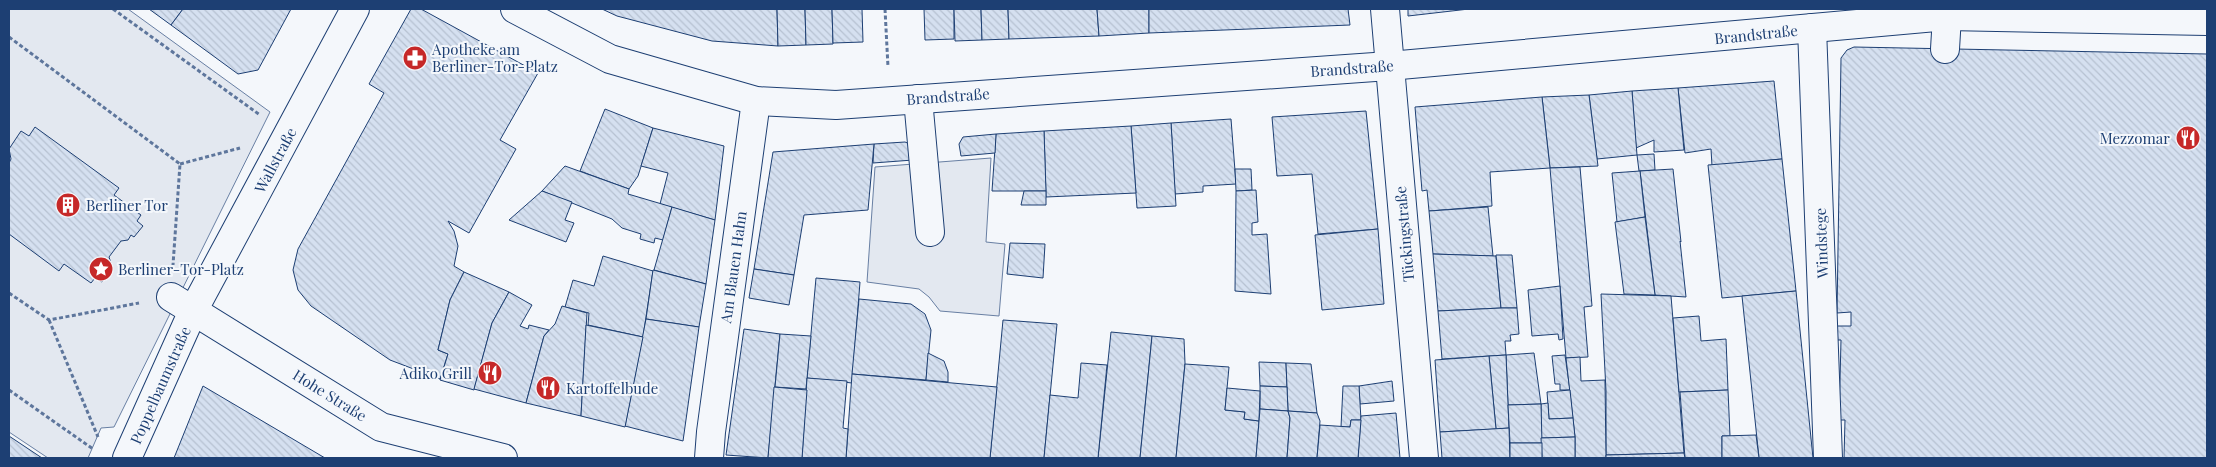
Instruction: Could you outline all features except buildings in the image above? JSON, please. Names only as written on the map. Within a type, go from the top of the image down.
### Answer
[{"type":"street","name":"Wallstraße","points":[[182,304],[289,136],[355,9]]},
{"type":"street","name":"Brandstraße","points":[[515,9],[610,60],[756,101],[836,105],[1389,66],[1699,40],[1947,16],[2207,21]]},
{"type":"street","name":"Tückingstraße","points":[[1385,9],[1424,458]]},
{"type":"street","points":[[1946,49],[1947,16]]},
{"type":"street","name":"Windstege","points":[[1812,28],[1828,458]]},
{"type":"street","points":[[918,99],[930,232]]},
{"type":"street","name":"Am Blauen Hahn","points":[[710,445],[756,101]]},
{"type":"street","name":"Poppelbaumstraße","points":[[127,458],[182,304]]},
{"type":"street","name":"Hohe Straße","points":[[182,304],[381,427],[503,458]]},
{"type":"path","points":[[113,9],[289,136]]},
{"type":"path","points":[[885,9],[889,100]]},
{"type":"path","points":[[9,37],[180,164]]},
{"type":"path","points":[[180,164],[289,136]]},
{"type":"path","points":[[49,320],[182,304],[180,164]]},
{"type":"path","points":[[9,293],[49,320],[100,441]]},
{"type":"path","points":[[9,390],[98,452]]},
{"type":"shaded area","name":"Berliner-Tor-Platz","points":[[9,9],[128,9],[270,112],[114,427],[101,428],[88,458],[48,458],[9,432]]},
{"type":"shaded area","points":[[991,158],[986,242],[1005,244],[999,316],[940,311],[929,297],[919,289],[867,282],[875,167]]},
{"type":"place","name":"Apotheke am Berliner-Tor-Platz","points":[[415,58]]},
{"type":"place","name":"Mezzomar","points":[[2188,138]]},
{"type":"place","name":"Berliner Tor","points":[[68,205]]},
{"type":"place","name":"Berliner-Tor-Platz","points":[[101,269]]},
{"type":"place","name":"Adiko Grill","points":[[490,373]]},
{"type":"place","name":"Kartoffelbude","points":[[548,388]]}]
